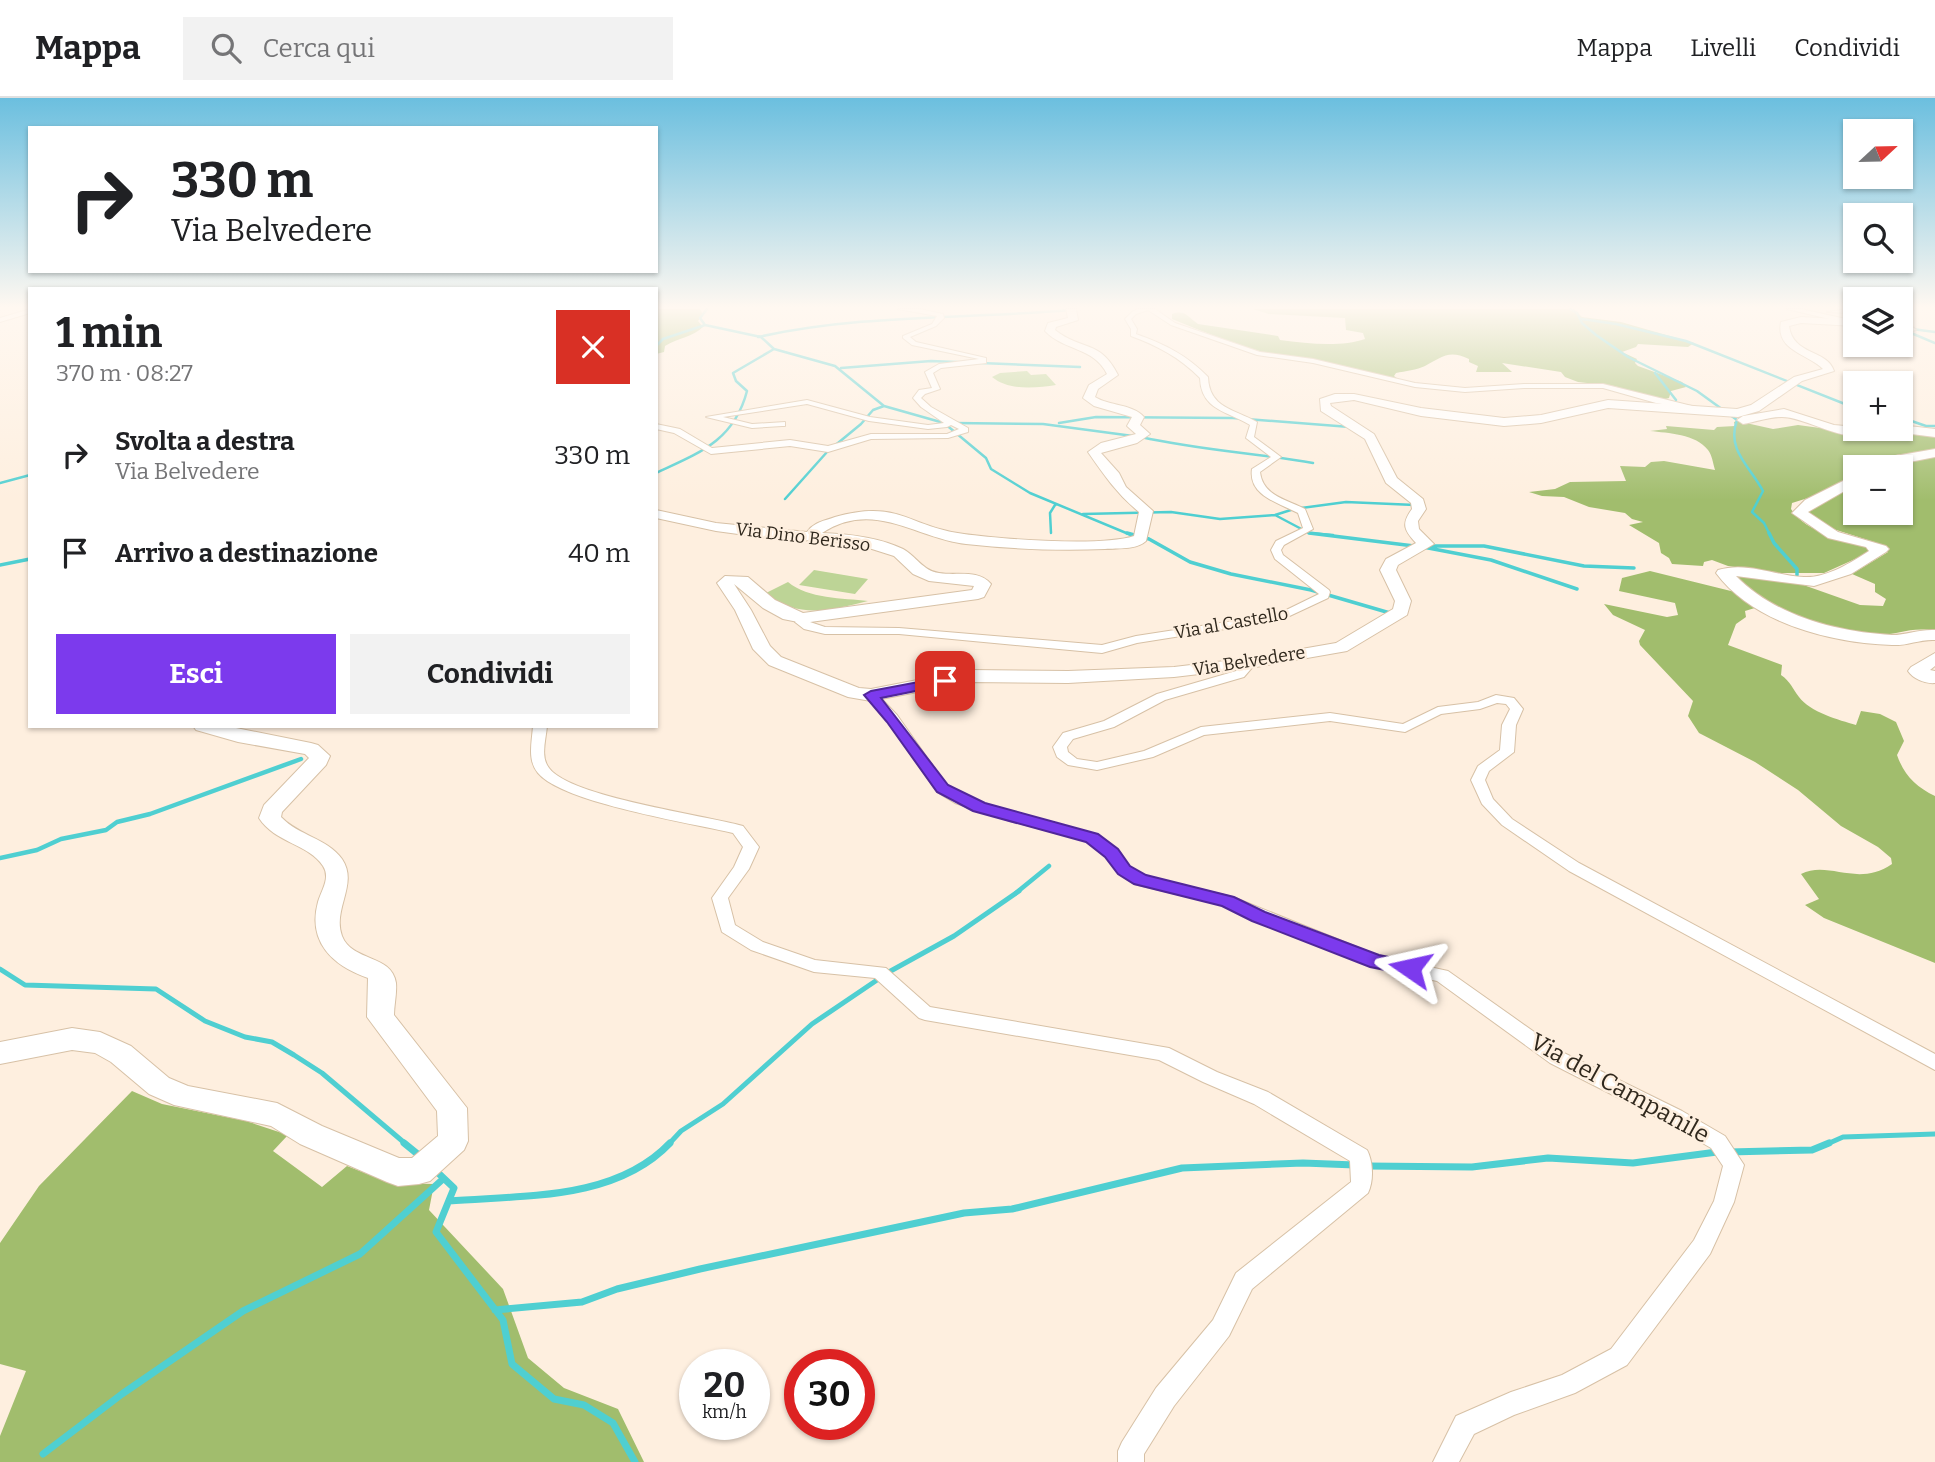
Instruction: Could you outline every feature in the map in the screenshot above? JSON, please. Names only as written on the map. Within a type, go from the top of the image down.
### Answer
[{"type":"street","points":[[658,426],[677,431],[711,451],[790,443],[828,449],[871,437],[948,436],[965,430],[922,406],[917,398],[922,392],[936,389],[929,373]]},
{"type":"street","points":[[813,535],[819,527],[867,513],[900,516],[950,537],[964,539],[1073,546],[1136,542],[1141,538],[1146,511],[1120,489],[1114,476],[1094,452],[1099,448],[1144,436],[1143,432],[1133,426],[1138,417],[1091,401],[1089,392],[1112,375],[1111,373]]},
{"type":"street","name":"Via al Castello","points":[[803,618],[804,625],[822,630],[885,630],[1102,649],[1122,646],[1136,640],[1281,617],[1324,596],[1325,592],[1318,584],[1279,557],[1276,550],[1280,543],[1308,529],[1302,511],[1265,494],[1255,476],[1255,471],[1277,457],[1250,438],[1254,424],[1213,404],[1205,395],[1204,377],[1199,373]]},
{"type":"street","name":"Via al Castello","points":[[1362,373],[1415,385],[1465,390],[1603,386],[1656,401],[1724,414]]},
{"type":"street","points":[[1724,414],[1749,411],[1798,379],[1826,373]]},
{"type":"street","name":"Via Belvedere","points":[[803,618],[789,615],[769,604],[742,580],[731,579],[725,583],[743,610],[762,649],[775,662],[855,693],[871,695],[969,676],[1068,677],[1174,672],[1250,663],[1341,647],[1401,611],[1403,600],[1388,570],[1392,562],[1426,544],[1412,530],[1410,521],[1419,509],[1418,502],[1391,480],[1370,437],[1325,408],[1324,401],[1354,397],[1421,412],[1504,422],[1541,419],[1608,404],[1724,414]]},
{"type":"street","points":[[782,424],[752,426],[710,417],[807,402],[869,419],[928,427],[947,425],[949,422],[946,418]]},
{"type":"street","points":[[1724,414],[1750,420],[1788,413],[1843,430]]},
{"type":"street","points":[[1913,430],[1935,433]]},
{"type":"street","points":[[1913,457],[1935,453]]},
{"type":"street","points":[[1843,487],[1805,505],[1799,513],[1833,535],[1881,549],[1849,568],[1820,580],[1806,582],[1741,572],[1724,573],[1761,603],[1824,630],[1898,641],[1927,634],[1935,635]]},
{"type":"street","name":"Via Dino Berisso","points":[[658,514],[741,530],[813,535],[872,543],[899,554],[919,571],[935,578],[974,579],[983,584],[978,594],[803,618]]},
{"type":"street","points":[[752,580],[769,604]]},
{"type":"street","points":[[1935,658],[1917,671],[1930,678],[1935,677]]},
{"type":"street","points":[[1250,663],[1240,674],[1161,697],[1109,724],[1068,736],[1060,747],[1062,754],[1079,764],[1097,766],[1148,754],[1201,731],[1330,717],[1405,728],[1438,711],[1480,705],[1496,699],[1510,701],[1517,709],[1509,725],[1507,752],[1483,769],[1478,780],[1487,801],[1507,822],[1603,885],[1830,1004],[1935,1063]]},
{"type":"street","name":"Via del Campanile","points":[[871,695],[892,719],[942,789],[960,800],[1092,838],[1111,853],[1124,870],[1140,880],[1227,901],[1258,916],[1376,962],[1442,976],[1557,1058],[1675,1117],[1718,1142],[1734,1166],[1724,1202],[1702,1247],[1619,1357],[1567,1385],[1511,1404],[1465,1425],[1446,1462]]},
{"type":"street","points":[[0,1053],[72,1039],[100,1043],[121,1054],[159,1086],[184,1097],[277,1115],[311,1135],[398,1172],[411,1173],[425,1167],[451,1145],[452,1108],[380,1017],[383,981],[378,971],[349,962],[330,939],[328,908],[337,881],[337,869],[333,862],[305,841],[275,825],[270,818],[272,810],[319,761],[320,755],[311,749],[238,736],[210,728]]},
{"type":"street","points":[[540,728],[536,757],[543,771],[554,782],[589,796],[738,829],[751,847],[741,869],[720,898],[728,928],[757,946],[814,966],[880,972],[925,1013],[1162,1053],[1261,1098],[1360,1156],[1361,1186],[1244,1281],[1221,1328],[1165,1397],[1131,1451],[1131,1462]]},
{"type":"green space","points":[[1000,373],[1046,374],[1056,385],[1006,385],[992,377]]},
{"type":"green space","points":[[1364,373],[1398,373],[1394,376],[1398,379]]},
{"type":"green space","points":[[1562,373],[1656,373],[1682,382],[1686,387],[1671,391],[1669,398],[1662,400],[1614,386],[1578,382]]},
{"type":"green space","points":[[1734,422],[1773,429],[1798,425],[1843,431],[1843,441],[1913,441],[1913,432],[1935,435],[1935,450],[1896,455],[1843,455],[1843,482],[1827,492],[1792,503],[1791,509],[1798,517],[1816,530],[1869,545],[1873,551],[1824,573],[1776,573],[1728,566],[1712,560],[1704,562],[1703,566],[1672,564],[1669,558],[1661,553],[1659,543],[1629,525],[1643,522],[1632,519],[1625,513],[1589,507],[1564,497],[1542,496],[1529,492],[1555,489],[1570,482],[1626,481],[1620,466],[1645,467],[1651,462],[1664,461],[1715,470],[1709,452],[1703,445],[1681,435],[1650,431],[1667,429],[1666,426],[1714,430],[1717,427],[1735,426]]},
{"type":"green space","points":[[1935,455],[1935,631],[1918,630],[1876,635],[1820,625],[1783,610],[1737,577],[1747,575],[1795,582],[1860,605],[1883,606],[1886,599],[1875,592],[1875,584],[1852,574],[1888,552],[1874,542],[1827,527],[1807,512],[1810,507],[1843,489],[1843,525],[1913,525],[1913,459]]},
{"type":"green space","points":[[814,570],[868,579],[855,594],[799,585]]},
{"type":"green space","points":[[1650,571],[1739,593],[1758,607],[1745,611],[1746,617],[1736,624],[1728,645],[1782,665],[1781,675],[1810,707],[1856,725],[1861,711],[1880,714],[1896,722],[1904,741],[1897,755],[1903,769],[1916,784],[1935,796],[1935,963],[1824,918],[1805,905],[1819,899],[1801,874],[1822,870],[1867,874],[1892,864],[1891,858],[1878,847],[1841,826],[1798,790],[1755,762],[1699,733],[1688,716],[1693,701],[1640,645],[1639,641],[1645,630],[1613,615],[1604,604],[1667,617],[1678,615],[1675,603],[1619,591],[1622,578]]},
{"type":"green space","points":[[788,582],[816,595],[868,601],[828,610],[803,610],[791,607],[766,593]]},
{"type":"green space","points":[[132,1091],[162,1104],[246,1121],[288,1135],[273,1151],[322,1187],[347,1166],[391,1183],[434,1184],[429,1210],[503,1289],[528,1358],[564,1388],[618,1409],[644,1462],[0,1462],[0,1436],[26,1371],[0,1364],[0,1243],[39,1186]]},
{"type":"waterway","points":[[658,472],[687,459],[724,434],[741,408],[747,391],[736,381],[734,373]]},
{"type":"waterway","points":[[843,373],[884,406]]},
{"type":"waterway","points":[[1655,373],[1676,400]]},
{"type":"waterway","points":[[1660,373],[1697,391],[1737,420],[1734,431],[1737,449],[1763,491],[1752,512],[1764,523],[1774,543],[1797,569],[1797,575]]},
{"type":"waterway","points":[[1766,373],[1843,403]]},
{"type":"waterway","points":[[785,499],[827,452],[861,424],[873,410],[884,406]]},
{"type":"waterway","points":[[884,406],[944,423],[986,458],[991,469],[1030,493],[1131,535]]},
{"type":"waterway","points":[[1059,423],[1096,417],[1233,418],[1350,427]]},
{"type":"waterway","points":[[1913,422],[1935,426]]},
{"type":"waterway","points":[[954,423],[1043,424],[1133,436]]},
{"type":"waterway","points":[[1141,437],[1313,463]]},
{"type":"waterway","points":[[0,483],[28,476]]},
{"type":"waterway","points":[[1275,515],[1294,509],[1346,502],[1415,505]]},
{"type":"waterway","points":[[1051,533],[1050,513],[1055,505]]},
{"type":"waterway","points":[[1083,514],[1171,512],[1220,519],[1275,515]]},
{"type":"waterway","points":[[1275,515],[1309,533]]},
{"type":"waterway","points":[[1127,533],[1149,539],[1190,562],[1231,574],[1311,590],[1390,613]]},
{"type":"waterway","points":[[1309,533],[1333,535]]},
{"type":"waterway","points":[[1309,533],[1414,546]]},
{"type":"waterway","points":[[1430,546],[1484,546],[1584,566],[1634,568]]},
{"type":"waterway","points":[[1423,547],[1491,560],[1577,589]]},
{"type":"waterway","points":[[0,565],[28,559]]},
{"type":"waterway","points":[[0,858],[37,850],[61,839],[106,830],[117,822],[150,814],[301,759]]},
{"type":"waterway","points":[[1016,893],[1049,866]]},
{"type":"waterway","points":[[887,973],[954,936],[1019,891]]},
{"type":"waterway","points":[[0,969],[25,985],[156,989],[205,1021],[245,1037],[272,1042],[294,1055],[322,1073],[407,1145]]},
{"type":"waterway","points":[[669,1144],[681,1131],[723,1104],[812,1024],[880,978]]},
{"type":"waterway","points":[[1825,1145],[1843,1137],[1935,1134]]},
{"type":"waterway","points":[[404,1143],[420,1156]]},
{"type":"waterway","points":[[1729,1152],[1812,1150],[1829,1143]]},
{"type":"waterway","points":[[449,1201],[567,1192],[595,1185],[623,1176],[648,1162],[669,1144]]},
{"type":"waterway","points":[[1367,1166],[1472,1167],[1548,1158],[1633,1163],[1717,1152]]},
{"type":"waterway","points":[[495,1310],[582,1302],[617,1289],[700,1269],[964,1213],[1012,1209],[1182,1168],[1303,1163],[1355,1165]]},
{"type":"waterway","points":[[434,1169],[454,1188],[436,1232],[495,1310]]},
{"type":"waterway","points":[[43,1454],[122,1394],[243,1311],[360,1254],[443,1179]]},
{"type":"waterway","points":[[495,1310],[503,1320],[512,1364],[554,1399],[584,1405],[613,1423],[635,1462]]},
{"type":"route","points":[[945,681],[871,695],[892,719],[942,789],[979,807],[1092,838],[1111,853],[1124,870],[1140,880],[1227,901],[1258,916],[1376,962],[1410,968]]}]
